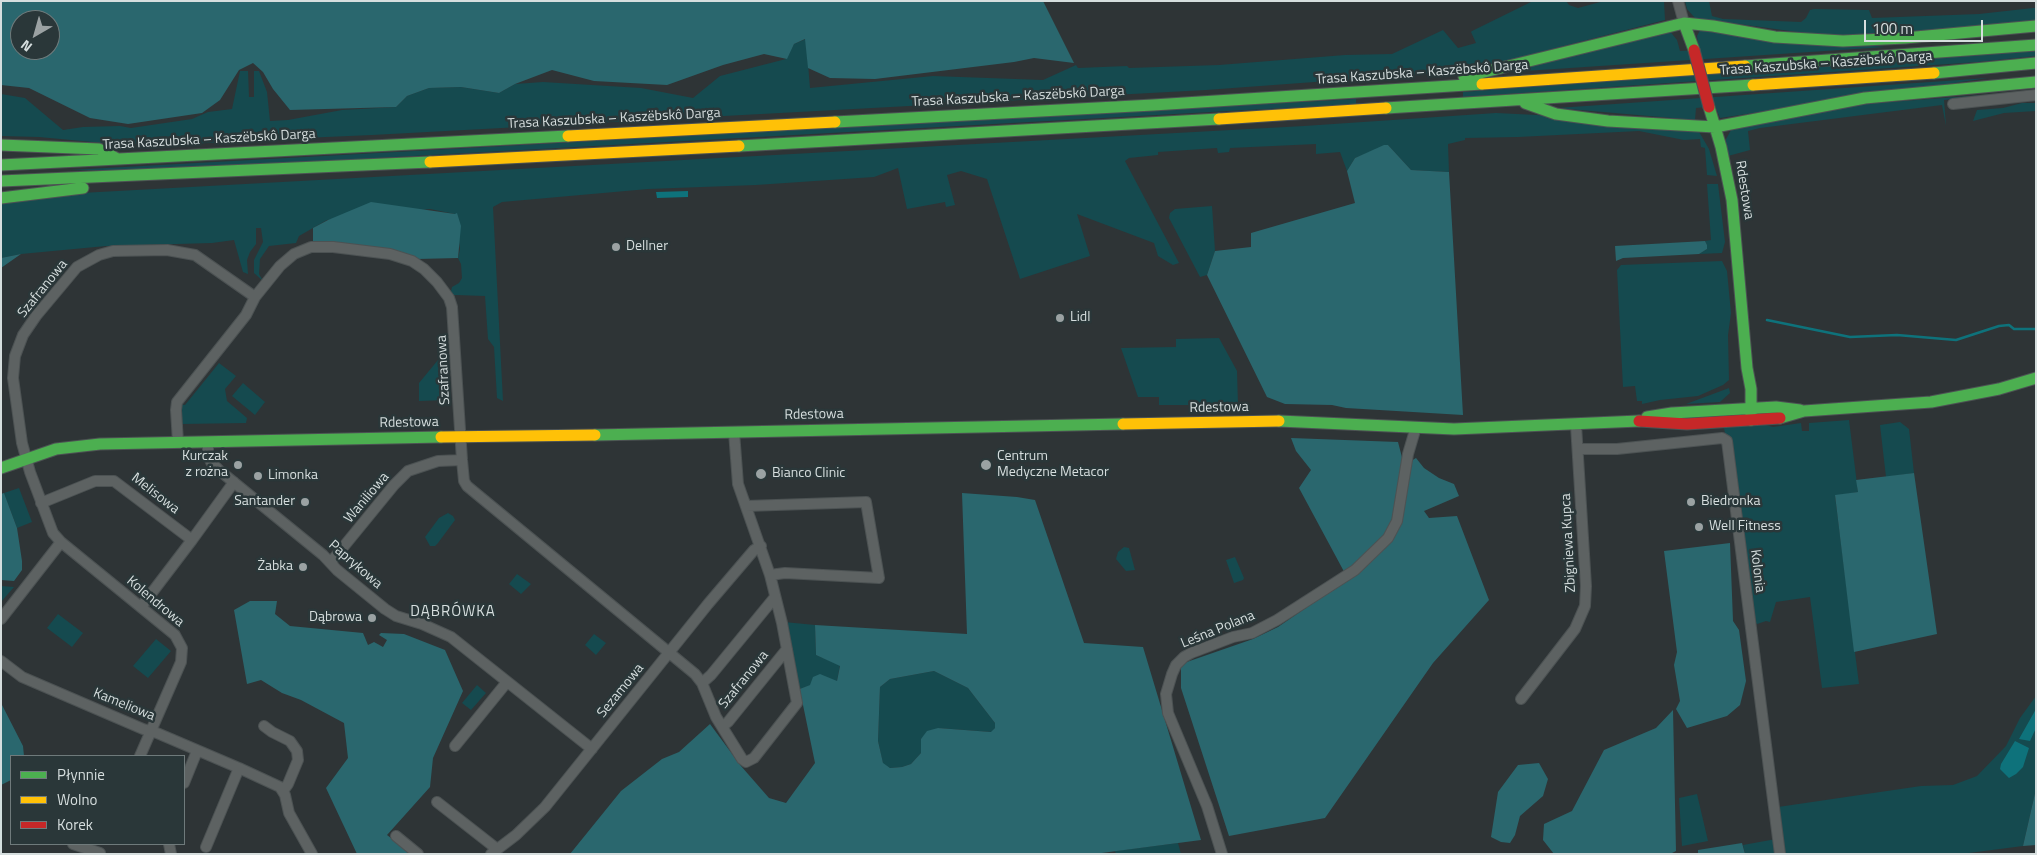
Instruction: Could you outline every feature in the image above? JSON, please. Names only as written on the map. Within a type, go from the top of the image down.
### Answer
[{"type":"main road","points":[[1420,88],[1671,24],[1684,23],[1713,26],[1775,37],[1828,41],[1905,38],[2036,26]]},
{"type":"main road","name":"Rdestowa","points":[[1684,23],[1694,50],[1715,127],[1732,200],[1747,368],[1745,384],[1751,420]]},
{"type":"main road","points":[[2012,29],[2036,37]]},
{"type":"main road","name":"Trasa Kaszubska – Kaszëbskô Darga","points":[[1,164],[121,160],[1134,106],[1891,57],[2036,45]]},
{"type":"main road","name":"Trasa Kaszubska – Kaszëbskô Darga","points":[[1,181],[402,164],[1095,127],[1932,73],[2036,63]]},
{"type":"main road","points":[[1517,100],[1556,114],[1600,120],[1715,127],[1865,98],[2036,82]]},
{"type":"main road","points":[[1,145],[99,149],[121,160]]},
{"type":"main road","points":[[1,198],[206,172]]},
{"type":"main road","name":"Rdestowa","points":[[1,468],[56,449],[100,444],[1301,421],[1416,427],[1487,428],[1630,422],[1687,424],[1777,419],[1804,411],[1931,402],[1999,389],[2036,378]]},
{"type":"main road","name":"Rdestowa","points":[[1630,422],[1639,418],[1672,413],[1776,406],[1804,411]]},
{"type":"street","points":[[1678,1],[1684,23]]},
{"type":"street","points":[[1953,104],[2036,95]]},
{"type":"street","name":"Szafranowa","points":[[178,442],[176,419],[178,402],[246,315],[255,297],[287,259],[302,249],[334,247],[390,254],[418,264],[444,290],[452,307],[464,480],[472,492],[696,674],[722,727],[746,762],[754,758],[797,703],[770,575],[738,484],[734,432]]},
{"type":"street","name":"Szafranowa","points":[[26,458],[13,378],[15,356],[23,335],[36,316],[77,267],[86,260],[113,251],[178,251],[195,255],[255,297]]},
{"type":"street","name":"Zbigniewa Kupca","points":[[1521,699],[1575,629],[1585,606],[1586,586],[1576,425]]},
{"type":"street","name":"Leśna Polana","points":[[1222,854],[1207,806],[1168,713],[1166,694],[1176,665],[1191,653],[1233,637],[1252,633],[1277,620],[1355,570],[1388,538],[1397,521],[1408,454],[1416,427]]},
{"type":"street","name":"Kolonia","points":[[1578,449],[1617,449],[1722,438],[1726,440],[1780,854]]},
{"type":"street","name":"Paprykowa","points":[[208,442],[208,455],[211,462],[385,609],[396,616],[422,624],[451,637],[592,749]]},
{"type":"street","name":"Kolendrowa","points":[[26,458],[52,533],[175,635],[182,648],[182,654],[140,755]]},
{"type":"street","name":"Waniliowa","points":[[331,562],[394,485],[408,471],[438,461],[462,460]]},
{"type":"street","name":"Melisowa","points":[[41,503],[95,481],[114,481],[192,540]]},
{"type":"street","points":[[141,607],[234,482]]},
{"type":"street","points":[[746,506],[866,502],[879,578],[785,573],[770,575]]},
{"type":"street","points":[[1,619],[61,542]]},
{"type":"street","name":"Sezamowa","points":[[437,802],[494,851],[530,822],[545,807],[754,550],[761,546]]},
{"type":"street","name":"Szafranowa","points":[[702,683],[711,675],[774,597]]},
{"type":"street","name":"Szafranowa","points":[[722,727],[787,649]]},
{"type":"street","name":"Kameliowa","points":[[1,661],[22,677],[239,768],[274,784],[284,793]]},
{"type":"street","points":[[455,746],[508,682]]},
{"type":"street","points":[[264,726],[290,741],[297,751],[298,760],[284,793],[289,813],[312,854]]},
{"type":"street","points":[[185,781],[197,751]]},
{"type":"street","points":[[206,847],[239,768]]},
{"type":"street","points":[[396,836],[418,854]]},
{"type":"street","points":[[78,845],[101,850]]},
{"type":"shaded area","points":[[1,1],[1043,1],[1074,63],[1034,58],[875,79],[830,78],[808,68],[805,39],[794,44],[787,59],[764,54],[723,65],[667,85],[594,81],[552,70],[515,84],[499,93],[461,87],[429,88],[407,96],[396,107],[290,110],[273,89],[263,72],[253,63],[239,70],[220,100],[202,113],[128,124],[90,118],[29,88],[1,85]]},
{"type":"shaded area","points":[[1533,1],[1566,1],[1569,5],[1578,8],[1604,1],[1664,1],[1665,20],[1482,67],[1450,72],[1206,90],[372,135],[258,140],[258,137],[250,137],[250,141],[166,145],[1,136],[1,94],[25,98],[63,130],[83,127],[120,126],[131,128],[192,119],[208,112],[232,109],[240,71],[248,71],[249,97],[254,97],[254,71],[259,71],[267,92],[270,121],[288,120],[342,110],[396,107],[407,96],[429,88],[461,87],[499,93],[515,84],[543,82],[641,88],[693,98],[720,76],[786,59],[794,44],[806,39],[810,88],[933,76],[1043,80],[1076,65],[1078,68],[1127,66],[1129,68],[1219,65],[1345,55],[1392,54],[1443,30],[1458,48],[1476,43],[1472,31]]},
{"type":"shaded area","points":[[1685,1],[1709,1],[1712,16],[1723,19],[1801,22],[1806,18],[1810,10],[1814,9],[1869,10],[1872,18],[1979,14],[2036,8],[2036,23],[1841,38],[1695,18],[1687,9]]},
{"type":"shaded area","points":[[1668,29],[1677,40],[1680,51],[1699,50],[1697,36],[1700,30],[1885,47],[1510,72]]},
{"type":"shaded area","points":[[2036,51],[2036,56],[1978,62],[1463,97],[1463,92]]},
{"type":"shaded area","points":[[1988,78],[1720,118],[1715,106],[1696,108],[1695,120],[1557,108]]},
{"type":"shaded area","points":[[2036,91],[1944,100],[1946,126],[1942,105],[1760,128],[1748,131],[1750,150],[1728,156],[1725,141],[1731,130],[1837,106]]},
{"type":"shaded area","points":[[1356,99],[1356,104],[141,171],[70,170]]},
{"type":"shaded area","points":[[2022,103],[2036,103],[2036,111],[2004,113],[1973,121],[1977,110],[2003,108]]},
{"type":"shaded area","points":[[1496,113],[1698,130],[1709,149],[1717,176],[1707,175],[1705,148],[1701,147],[1700,139],[1684,140],[1639,131],[1465,138],[1465,140],[1448,144],[1449,172],[1411,170],[1388,145],[1355,158],[1347,171],[1340,152],[1316,154],[1316,144],[1230,148],[1229,152],[1218,153],[1217,148],[1158,152],[1158,155],[1129,158],[1125,161],[1179,263],[1173,265],[1158,256],[1154,243],[1077,214],[1090,256],[1020,279],[987,179],[961,171],[947,175],[955,205],[946,207],[945,202],[907,209],[898,168],[874,177],[756,185],[648,189],[502,202],[493,207],[503,401],[497,398],[494,347],[488,339],[485,296],[453,295],[451,291],[452,287],[459,283],[462,278],[461,264],[458,258],[460,249],[455,214],[430,209],[327,220],[299,236],[296,243],[269,246],[260,259],[259,274],[263,281],[254,273],[254,260],[263,242],[261,228],[256,228],[256,244],[247,260],[248,274],[243,272],[234,240],[212,243],[106,246],[21,254],[1,258],[1,203],[81,193],[1304,126]]},
{"type":"shaded area","points":[[1388,145],[1411,170],[1449,172],[1463,415],[1346,408],[1332,405],[1285,404],[1267,397],[1207,275],[1215,251],[1251,247],[1251,233],[1355,203],[1347,171],[1355,158]]},
{"type":"shaded area","points":[[1707,184],[1718,184],[1725,242],[1722,253],[1699,254],[1707,249],[1705,241],[1711,240]]},
{"type":"shaded area","points":[[688,191],[688,197],[657,198],[656,192]]},
{"type":"shaded area","points":[[371,202],[457,213],[461,226],[458,258],[417,259],[398,251],[313,242],[313,228]]},
{"type":"shaded area","points":[[1212,206],[1215,251],[1207,275],[1200,277],[1169,218],[1170,213],[1175,209]]},
{"type":"shaded area","points":[[1705,241],[1707,249],[1699,254],[1623,258],[1616,261],[1615,246]]},
{"type":"shaded area","points":[[21,254],[1,268],[1,258]]},
{"type":"shaded area","points":[[1722,261],[1727,271],[1731,313],[1728,335],[1729,380],[1723,385],[1698,396],[1642,404],[1642,401],[1637,401],[1635,386],[1623,387],[1617,270],[1621,265]]},
{"type":"shaded area","points":[[1219,338],[1237,371],[1238,405],[1159,405],[1159,397],[1138,397],[1121,348],[1176,347],[1176,339]]},
{"type":"shaded area","points":[[438,360],[444,360],[446,400],[419,401],[419,383]]},
{"type":"shaded area","points":[[219,363],[236,376],[225,389],[227,401],[247,418],[246,423],[181,424],[179,404],[185,405]]},
{"type":"shaded area","points":[[243,383],[265,402],[255,415],[232,396]]},
{"type":"shaded area","points":[[1729,388],[1730,393],[1720,402],[1686,404]]},
{"type":"shaded area","points":[[1849,420],[1858,492],[1835,496],[1859,684],[1822,688],[1810,597],[1776,602],[1770,622],[1766,621],[1757,624],[1753,620],[1723,433],[1725,433],[1724,428],[1766,425],[1773,427],[1801,423],[1802,431],[1809,431],[1809,423]]},
{"type":"shaded area","points":[[1900,422],[1909,429],[1914,473],[1886,477],[1880,425]]},
{"type":"shaded area","points":[[1291,438],[1398,442],[1404,465],[1416,458],[1424,468],[1439,478],[1454,484],[1459,496],[1424,511],[1429,518],[1457,516],[1489,600],[1433,663],[1325,818],[1229,836],[1181,688],[1181,664],[1253,639],[1278,627],[1348,579],[1299,488],[1311,470],[1296,451]]},
{"type":"shaded area","points":[[1914,473],[1937,634],[1854,652],[1835,495],[1858,492],[1856,480]]},
{"type":"shaded area","points":[[19,488],[32,522],[17,528],[4,493]]},
{"type":"shaded area","points":[[4,493],[17,528],[22,561],[22,570],[14,581],[1,580],[1,494]]},
{"type":"shaded area","points":[[962,493],[1035,500],[1084,643],[1143,647],[1201,840],[1094,854],[570,854],[621,791],[662,759],[679,752],[710,724],[741,766],[769,798],[786,803],[815,763],[803,705],[797,690],[810,685],[813,677],[820,674],[837,681],[840,666],[816,655],[815,625],[967,634]],"holes":[[[934,671],[968,688],[995,723],[995,728],[991,732],[938,728],[927,731],[921,739],[921,753],[911,764],[890,768],[883,763],[878,741],[880,687],[890,679]]]},
{"type":"shaded area","points":[[448,513],[455,520],[438,543],[435,546],[430,546],[425,537],[439,518]]},
{"type":"shaded area","points":[[1730,543],[1733,621],[1739,630],[1746,681],[1740,705],[1727,716],[1687,728],[1676,709],[1680,701],[1674,665],[1677,652],[1664,551]]},
{"type":"shaded area","points":[[1124,547],[1129,548],[1135,570],[1126,571],[1116,559],[1118,552]]},
{"type":"shaded area","points":[[1235,557],[1244,578],[1234,583],[1226,560]]},
{"type":"shaded area","points":[[517,574],[531,584],[521,594],[509,584]]},
{"type":"shaded area","points":[[1,586],[14,587],[1,602]]},
{"type":"shaded area","points":[[250,601],[277,601],[275,614],[290,626],[363,633],[368,645],[374,642],[383,647],[387,640],[379,635],[381,633],[404,634],[445,650],[463,691],[433,758],[430,787],[387,835],[412,854],[357,854],[326,788],[348,758],[344,723],[301,700],[282,693],[261,680],[247,684],[234,610]]},
{"type":"shaded area","points":[[58,614],[83,633],[72,647],[47,628]]},
{"type":"shaded area","points":[[784,622],[815,625],[816,655],[840,665],[837,681],[811,685],[797,690]]},
{"type":"shaded area","points":[[594,634],[606,643],[596,655],[585,645]]},
{"type":"shaded area","points":[[156,639],[171,651],[148,678],[133,666]]},
{"type":"shaded area","points":[[934,671],[968,688],[995,723],[995,728],[992,732],[938,728],[921,739],[921,753],[911,764],[890,768],[883,764],[878,741],[880,687],[890,679]]},
{"type":"shaded area","points":[[477,685],[486,693],[471,710],[462,703]]},
{"type":"shaded area","points":[[2036,696],[2036,789],[2023,846],[1961,854],[1784,854],[1778,807],[1921,786],[1953,785],[1977,776],[2006,746],[2020,718]]},
{"type":"shaded area","points":[[1,703],[23,746],[24,755],[10,755],[10,780],[1,785]]},
{"type":"shaded area","points":[[2036,709],[2036,728],[2030,741],[2019,739]]},
{"type":"shaded area","points":[[1673,710],[1676,851],[1670,854],[1554,854],[1543,840],[1544,824],[1572,811],[1604,750],[1656,728]]},
{"type":"shaded area","points":[[2015,741],[2029,748],[2023,767],[2009,778],[2000,769]]},
{"type":"shaded area","points":[[1539,763],[1548,779],[1543,796],[1520,816],[1515,835],[1510,843],[1501,842],[1491,837],[1498,792],[1518,765]]},
{"type":"shaded area","points":[[2036,789],[2036,845],[2023,846]]},
{"type":"shaded area","points":[[1697,794],[1708,841],[1682,846],[1679,798]]},
{"type":"shaded area","points":[[1776,839],[1778,854],[1745,854],[1743,845]]},
{"type":"shaded area","points":[[1178,843],[1181,854],[1116,854],[1115,851]]},
{"type":"shaded area","points":[[1742,843],[1745,854],[1698,854],[1698,850]]},
{"type":"waterway","points":[[1767,320],[1850,337],[1897,335],[1956,340],[1999,326],[2009,325],[2014,329],[2036,329]]},
{"type":"traffic: fast","points":[[1684,23],[1694,50]]},
{"type":"traffic: fast","points":[[1464,77],[1684,23],[1775,37],[1843,41],[1905,38],[2036,26]]},
{"type":"traffic: fast","points":[[1745,66],[2036,45]]},
{"type":"traffic: fast","points":[[1934,73],[2036,63]]},
{"type":"traffic: fast","points":[[1525,103],[1556,114],[1608,121],[1715,127],[1865,98],[2036,82]]},
{"type":"traffic: fast","points":[[835,122],[1153,105],[1482,84]]},
{"type":"traffic: fast","points":[[1386,108],[1753,85]]},
{"type":"traffic: fast","points":[[1709,107],[1721,147],[1732,200],[1747,368],[1751,389],[1751,420]]},
{"type":"traffic: fast","points":[[739,146],[1219,119]]},
{"type":"traffic: fast","points":[[1,165],[568,136]]},
{"type":"traffic: fast","points":[[1,145],[99,149],[116,158]]},
{"type":"traffic: fast","points":[[1,181],[430,162]]},
{"type":"traffic: fast","points":[[1,198],[83,188]]},
{"type":"traffic: fast","points":[[1780,418],[1804,411],[1931,402],[1999,389],[2036,378]]},
{"type":"traffic: fast","points":[[1647,417],[1672,413],[1776,407],[1800,410]]},
{"type":"traffic: fast","points":[[1279,421],[1454,429],[1639,421]]},
{"type":"traffic: fast","points":[[595,435],[1123,424]]},
{"type":"traffic: fast","points":[[1,468],[56,449],[100,444],[441,437]]},
{"type":"traffic: slow","points":[[1482,84],[1745,66]]},
{"type":"traffic: slow","points":[[1753,85],[1934,73]]},
{"type":"traffic: slow","points":[[1219,119],[1386,108]]},
{"type":"traffic: slow","points":[[568,136],[835,122]]},
{"type":"traffic: slow","points":[[430,162],[739,146]]},
{"type":"traffic: slow","points":[[1123,424],[1279,421]]},
{"type":"traffic: slow","points":[[441,437],[595,435]]},
{"type":"traffic: jam","points":[[1694,50],[1709,107]]},
{"type":"traffic: jam","points":[[1639,421],[1687,424],[1780,418]]},
{"type":"place","name":"Dellner","points":[[616,247]]},
{"type":"place","name":"Lidl","points":[[1060,318]]},
{"type":"place","name":"Kurczak z rożna","points":[[238,465]]},
{"type":"place","name":"Centrum Medyczne Metacor","points":[[986,465]]},
{"type":"place","name":"Bianco Clinic","points":[[761,474]]},
{"type":"place","name":"Limonka","points":[[258,476]]},
{"type":"place","name":"Santander","points":[[305,502]]},
{"type":"place","name":"Biedronka","points":[[1691,502]]},
{"type":"place","name":"Well Fitness","points":[[1699,527]]},
{"type":"place","name":"Żabka","points":[[303,567]]},
{"type":"place","name":"Dąbrowa","points":[[372,618]]},
{"type":"district","name":"DĄBRÓWKA","points":[[453,612]]}]
